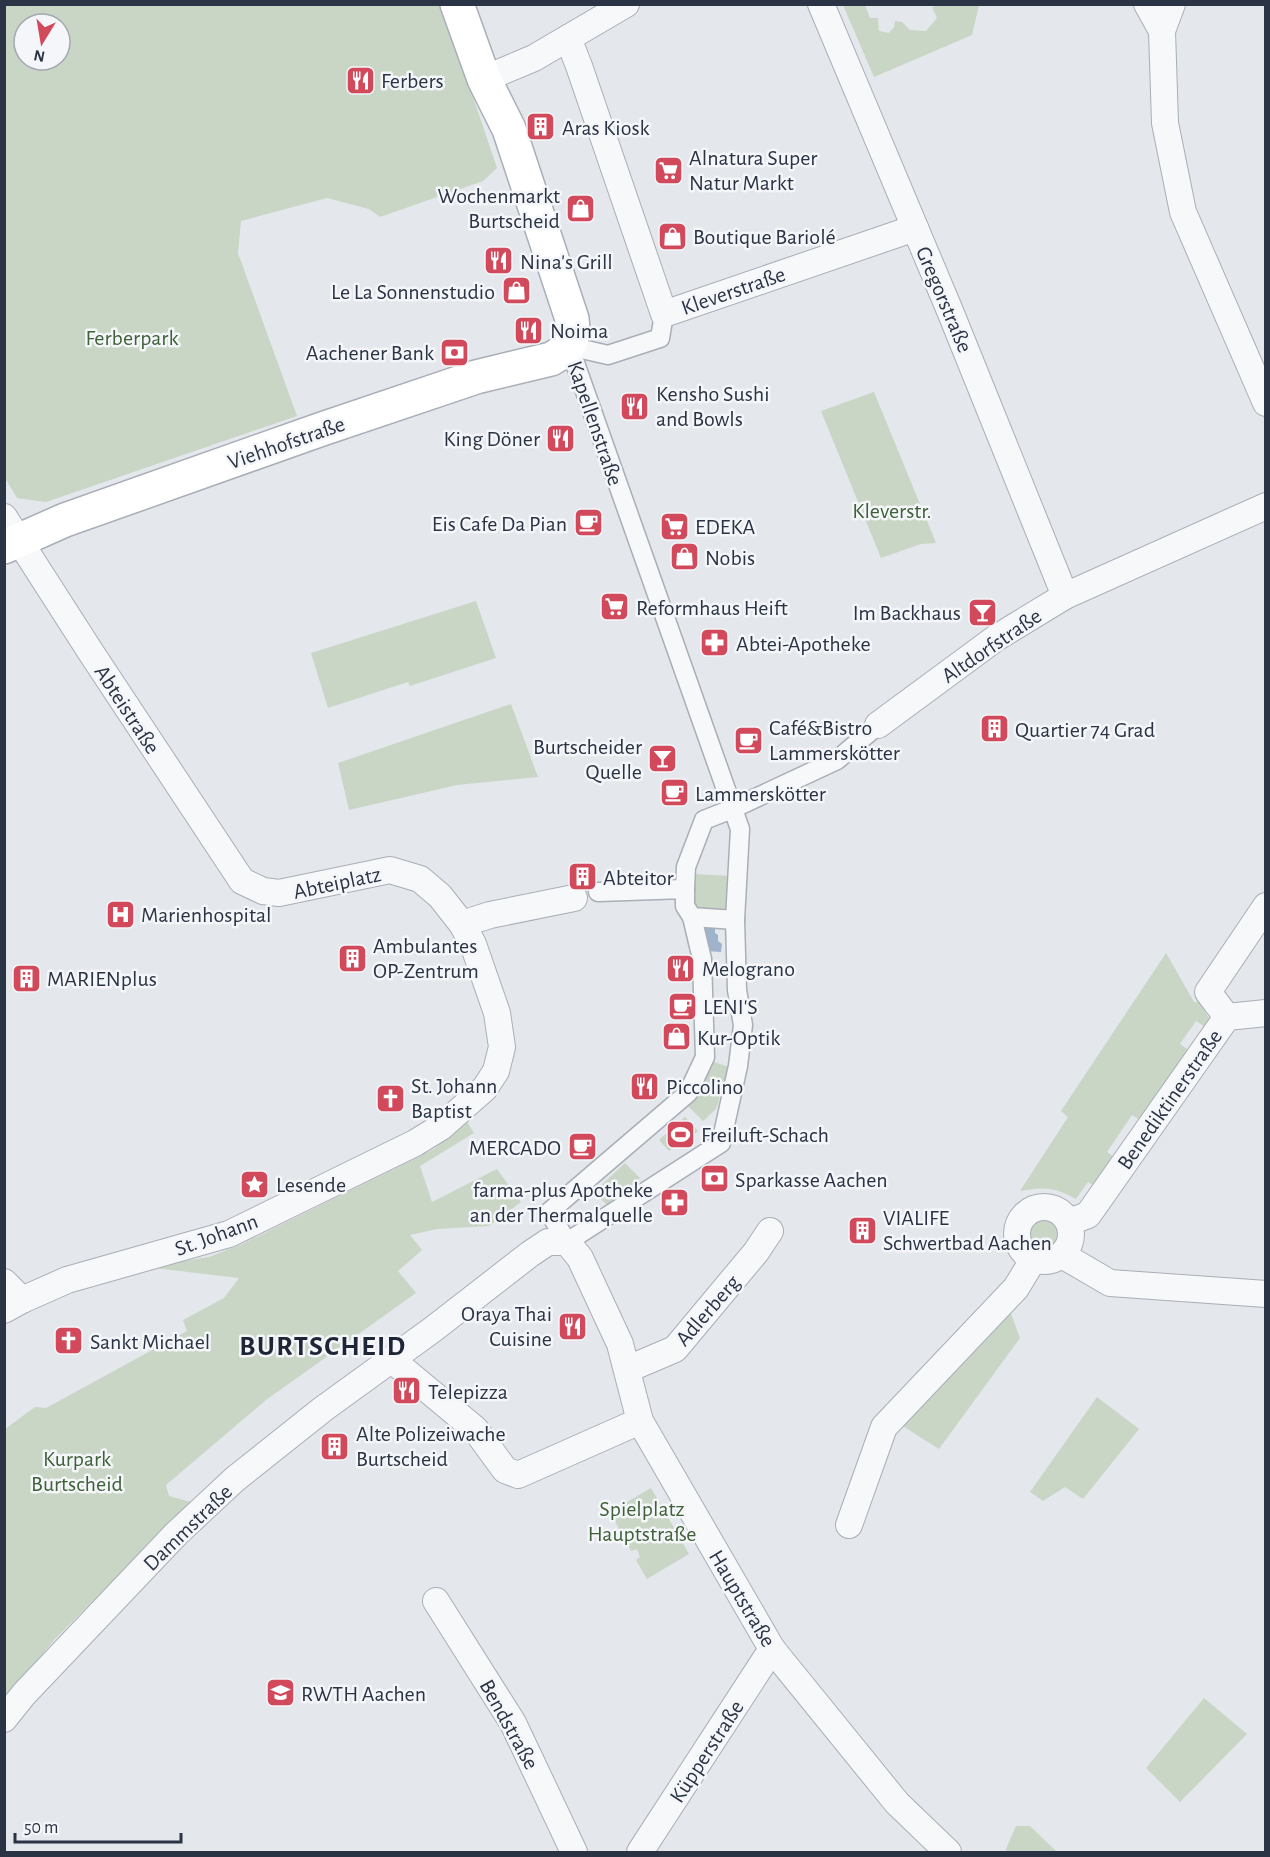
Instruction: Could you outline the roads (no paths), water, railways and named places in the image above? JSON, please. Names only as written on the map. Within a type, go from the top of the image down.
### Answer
[{"type":"main road","name":"Kapellenstraße","points":[[457,4],[484,79],[509,129],[572,319],[574,334],[569,346]]},
{"type":"main road","name":"Viehhofstraße","points":[[9,534],[76,516],[476,377],[550,359],[569,346]]},
{"type":"street","points":[[484,79],[534,58],[626,4]]},
{"type":"street","name":"Gregorstraße","points":[[820,4],[915,228],[1065,596]]},
{"type":"street","points":[[1147,4],[1162,31]]},
{"type":"street","points":[[1172,4],[1162,31],[1165,123],[1183,212],[1260,371],[1266,403]]},
{"type":"street","points":[[568,38],[664,314]]},
{"type":"street","name":"Kleverstraße","points":[[569,346],[608,355],[660,338],[664,314],[915,228]]},
{"type":"street","name":"Kapellenstraße","points":[[567,1242],[721,1143],[738,1066],[743,1025],[737,990],[735,920],[740,829],[569,346]]},
{"type":"street","name":"Altdorfstraße","points":[[685,889],[686,867],[704,820],[837,760],[878,725],[996,638],[1065,596],[1266,506]]},
{"type":"street","name":"Abteistraße","points":[[9,534],[90,651],[242,880],[263,891]]},
{"type":"street","name":"Abteiplatz","points":[[263,891],[285,893],[390,870],[420,879],[440,896],[462,924],[472,944],[497,1013],[502,1047],[496,1071],[485,1088],[463,1108]]},
{"type":"street","points":[[462,924],[490,915],[586,895],[685,889],[685,906],[692,918],[702,959],[705,1057],[688,1093],[549,1212],[567,1242]]},
{"type":"street","name":"Benediktinerstraße","points":[[1069,1222],[1088,1215],[1227,1017],[1208,992],[1266,906]]},
{"type":"street","points":[[692,918],[735,920]]},
{"type":"street","points":[[1227,1017],[1266,1013]]},
{"type":"street","name":"St. Johann","points":[[10,1297],[229,1234],[415,1143],[441,1127],[463,1108]]},
{"type":"street","points":[[1049,1207],[1060,1211],[1069,1222],[1071,1231],[1068,1248],[1062,1255],[1048,1262],[1033,1260],[1026,1255],[1017,1239],[1017,1230],[1025,1214],[1033,1209],[1049,1207]]},
{"type":"street","name":"Adlerberg","points":[[628,1369],[675,1349],[756,1252],[770,1231]]},
{"type":"street","name":"Dammstraße","points":[[4,1719],[24,1694],[168,1543],[219,1494],[290,1434],[432,1330],[530,1254],[548,1242],[567,1242]]},
{"type":"street","name":"Hauptstraße","points":[[567,1242],[580,1258],[620,1344],[640,1421],[772,1649],[897,1803],[948,1852]]},
{"type":"street","points":[[1062,1255],[1110,1283],[1266,1294]]},
{"type":"street","points":[[849,1525],[884,1427],[1016,1288],[1033,1260]]},
{"type":"street","points":[[392,1360],[475,1429],[505,1470],[518,1475],[640,1421]]},
{"type":"street","name":"Bendstraße","points":[[436,1601],[513,1723],[574,1852]]},
{"type":"street","name":"Küpperstraße","points":[[640,1852],[772,1649]]},
{"type":"water","points":[[701,924],[715,925],[715,933],[722,944],[721,952],[706,951]]},
{"type":"place","name":"Ferbers","points":[[360,80]]},
{"type":"place","name":"Aras Kiosk","points":[[541,127]]},
{"type":"place","name":"Alnatura Super Natur Markt","points":[[668,170]]},
{"type":"place","name":"Wochenmarkt Burtscheid","points":[[581,208]]},
{"type":"place","name":"Boutique Bariolé","points":[[672,236]]},
{"type":"place","name":"Nina's Grill","points":[[499,261]]},
{"type":"place","name":"Le La Sonnenstudio","points":[[516,291]]},
{"type":"place","name":"Noima","points":[[529,330]]},
{"type":"place","name":"Aachener Bank","points":[[455,352]]},
{"type":"place","name":"Kensho Sushi and Bowls","points":[[635,406]]},
{"type":"place","name":"King Döner","points":[[561,438]]},
{"type":"place","name":"Eis Cafe Da Pian","points":[[588,523]]},
{"type":"place","name":"EDEKA","points":[[674,526]]},
{"type":"place","name":"Nobis","points":[[684,557]]},
{"type":"place","name":"Reformhaus Heift","points":[[615,607]]},
{"type":"place","name":"Im Backhaus","points":[[982,612]]},
{"type":"place","name":"Abtei-Apotheke","points":[[715,643]]},
{"type":"place","name":"Quartier 74 Grad","points":[[994,729]]},
{"type":"place","name":"Café&Bistro Lammerskötter","points":[[748,740]]},
{"type":"place","name":"Burtscheider Quelle","points":[[663,759]]},
{"type":"place","name":"Lammerskötter","points":[[674,793]]},
{"type":"place","name":"Abteitor","points":[[582,877]]},
{"type":"place","name":"Marienhospital","points":[[120,914]]},
{"type":"place","name":"Ambulantes OP-Zentrum","points":[[352,958]]},
{"type":"place","name":"Melograno","points":[[681,968]]},
{"type":"place","name":"MARIENplus","points":[[26,978]]},
{"type":"place","name":"LENI'S","points":[[682,1006]]},
{"type":"place","name":"Kur-Optik","points":[[676,1037]]},
{"type":"place","name":"Piccolino","points":[[645,1086]]},
{"type":"place","name":"St. Johann Baptist","points":[[390,1098]]},
{"type":"place","name":"Freiluft-Schach","points":[[680,1134]]},
{"type":"place","name":"MERCADO","points":[[582,1147]]},
{"type":"place","name":"Sparkasse Aachen","points":[[714,1179]]},
{"type":"place","name":"Lesende","points":[[255,1184]]},
{"type":"place","name":"farma-plus Apotheke an der Thermalquelle","points":[[674,1202]]},
{"type":"place","name":"VIALIFE Schwertbad Aachen","points":[[862,1230]]},
{"type":"place","name":"Oraya Thai Cuisine","points":[[573,1326]]},
{"type":"place","name":"Sankt Michael","points":[[69,1341]]},
{"type":"place","name":"Telepizza","points":[[407,1391]]},
{"type":"place","name":"Alte Polizeiwache Burtscheid","points":[[335,1446]]},
{"type":"place","name":"RWTH Aachen","points":[[280,1693]]},
{"type":"district","name":"BURTSCHEID","points":[[323,1345]]},
{"type":"park label","name":"Ferberpark","points":[[132,337]]},
{"type":"park label","name":"Kleverstr.","points":[[892,510]]},
{"type":"park label","name":"Kurpark Burtscheid","points":[[77,1470]]},
{"type":"park label","name":"Spielplatz Hauptstraße","points":[[642,1520]]}]
